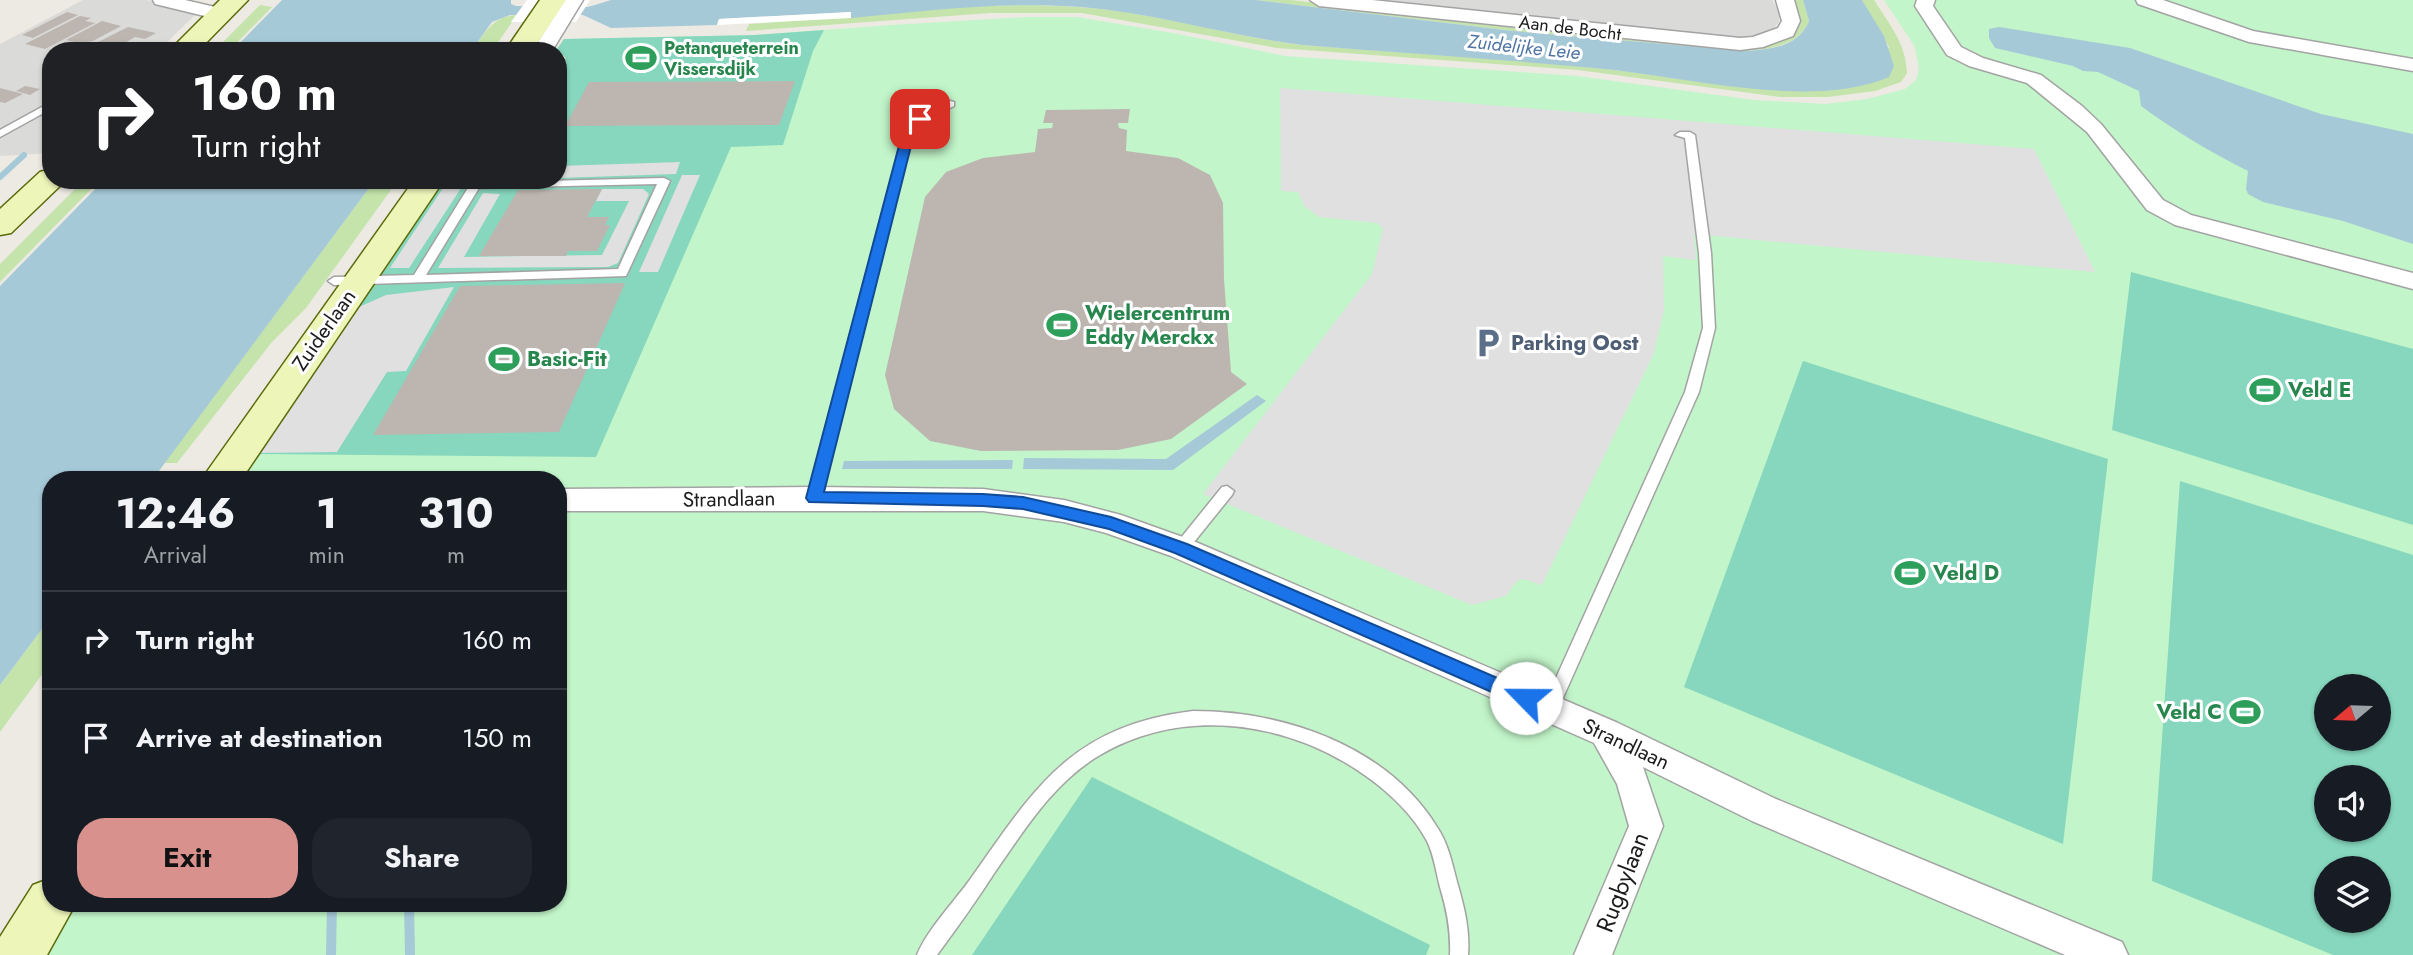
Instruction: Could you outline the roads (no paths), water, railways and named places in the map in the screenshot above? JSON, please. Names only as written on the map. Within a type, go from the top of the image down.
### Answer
[{"type":"street","points":[[162,0],[227,7]]},
{"type":"street","points":[[526,42],[550,15],[574,0]]},
{"type":"street","name":"Aan de Bocht","points":[[1319,0],[1740,44],[1756,43],[1786,32],[1791,21],[1784,0]]},
{"type":"street","points":[[1926,0],[1924,6],[1954,51],[1976,62],[2034,79],[2056,94],[2094,128],[2155,205],[2183,220],[2413,281]]},
{"type":"street","points":[[2145,0],[2249,36],[2413,65]]},
{"type":"street","points":[[191,42],[227,7]]},
{"type":"street","points":[[544,42],[550,15]]},
{"type":"street","points":[[0,226],[42,186]]},
{"type":"street","name":"Zuiderlaan","points":[[226,471],[346,281],[422,189]]},
{"type":"street","name":"Strandlaan","points":[[567,500],[983,500],[1023,503],[1111,523],[1181,548],[1606,733],[1788,821],[2109,955]]},
{"type":"street","name":"Rugbylaan","points":[[1593,955],[1646,826],[1633,781],[1606,733]]},
{"type":"street","points":[[18,955],[45,912]]},
{"type":"lane","points":[[814,498],[906,142],[920,119],[950,104]]},
{"type":"lane","points":[[0,134],[42,110]]},
{"type":"lane","points":[[1550,709],[1692,392],[1709,328],[1705,253],[1690,135],[1680,135]]},
{"type":"lane","points":[[346,281],[622,273],[664,181],[567,183]]},
{"type":"lane","points":[[418,278],[473,189]]},
{"type":"lane","points":[[1181,548],[1227,491]]},
{"type":"lane","points":[[926,955],[1031,808],[1066,769],[1095,748],[1128,733],[1194,718],[1251,720],[1280,728],[1317,741],[1370,767],[1394,788],[1432,833],[1458,913],[1459,955]]},
{"type":"water","name":"Zuidelijke Leie","points":[[282,0],[511,0],[511,4],[516,6],[588,7],[611,0],[1256,0],[1513,31],[1747,51],[1783,45],[1798,36],[1809,21],[1803,0],[1862,0],[1884,36],[1894,66],[1889,77],[1857,87],[1783,91],[1594,68],[1303,45],[1109,10],[1052,5],[966,8],[851,18],[851,12],[719,19],[717,25],[611,28],[583,15],[510,15],[492,22],[478,42],[241,42]]},
{"type":"water","points":[[1999,27],[2130,48],[2321,114],[2413,134],[2413,244],[2343,221],[2263,202],[2248,194],[2248,171],[2193,141],[2141,106],[2139,91],[2098,72],[2083,71],[2073,66],[1995,48],[1989,38],[1989,29]]},
{"type":"water","points":[[95,189],[368,189],[159,471],[42,471],[42,629],[0,685],[0,286]]},
{"type":"water","points":[[1257,395],[1266,401],[1173,470],[1023,469],[1024,458],[1166,459]]},
{"type":"water","points":[[1013,460],[1012,469],[842,469],[844,461]]},
{"type":"waterway","points":[[0,177],[24,155]]},
{"type":"waterway","points":[[331,955],[332,912]]},
{"type":"waterway","points":[[409,912],[410,955]]},
{"type":"place","name":"Petanqueterrein Vissersdijk","points":[[641,58]]},
{"type":"place","name":"Wielercentrum Eddy Merckx","points":[[1062,325]]},
{"type":"place","name":"Parking Oost","points":[[1488,343]]},
{"type":"place","name":"Basic-Fit","points":[[504,359]]},
{"type":"place","name":"Veld E","points":[[2265,390]]},
{"type":"place","name":"Veld D","points":[[1910,573]]},
{"type":"place","name":"Veld C","points":[[2245,712]]}]
